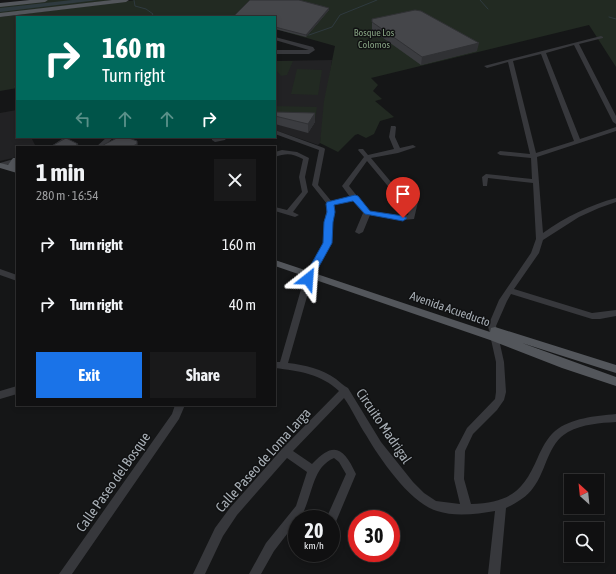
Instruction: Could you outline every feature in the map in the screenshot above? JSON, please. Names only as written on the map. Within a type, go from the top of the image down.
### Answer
[{"type":"main road","points":[[0,5],[45,0]]},
{"type":"main road","points":[[0,15],[126,0]]},
{"type":"main road","points":[[14,170],[12,166],[16,161]]},
{"type":"main road","points":[[0,165],[14,170]]},
{"type":"main road","points":[[0,171],[16,177]]},
{"type":"main road","name":"Avenida Acueducto","points":[[276,258],[311,273]]},
{"type":"main road","name":"Avenida Acueducto","points":[[276,263],[311,273],[494,334],[616,369]]},
{"type":"main road","name":"Avenida Acueducto","points":[[494,334],[566,365],[616,382]]},
{"type":"street","points":[[0,5],[25,0]]},
{"type":"street","points":[[487,66],[600,37]]},
{"type":"street","points":[[276,38],[310,48],[312,50],[310,52],[276,52]]},
{"type":"street","points":[[576,44],[616,122]]},
{"type":"street","points":[[543,52],[578,142]]},
{"type":"street","points":[[467,509],[459,479],[460,451],[470,431],[494,407],[499,400],[501,392],[500,362],[492,326],[498,310],[535,253],[540,239],[534,156],[510,60]]},
{"type":"street","points":[[393,127],[391,134],[393,142],[398,150]]},
{"type":"street","points":[[500,153],[534,156],[616,129]]},
{"type":"street","points":[[276,132],[322,149],[315,179],[316,187],[330,204],[331,212],[328,222],[328,243],[311,273],[279,365]]},
{"type":"street","points":[[55,146],[67,138]]},
{"type":"street","points":[[101,146],[110,138]]},
{"type":"street","points":[[107,146],[116,138]]},
{"type":"street","points":[[361,150],[367,157],[394,190],[417,193],[411,217],[403,218],[367,213],[345,186],[367,157],[413,147]]},
{"type":"street","points":[[276,154],[280,151],[284,151],[306,158],[302,177],[305,192],[292,214],[276,209]]},
{"type":"street","points":[[0,165],[16,160]]},
{"type":"street","points":[[485,185],[486,176],[536,182]]},
{"type":"street","points":[[304,189],[316,187]]},
{"type":"street","points":[[330,204],[355,198]]},
{"type":"street","points":[[540,239],[549,232],[589,210],[616,200]]},
{"type":"street","points":[[358,232],[367,213]]},
{"type":"street","points":[[0,272],[16,278]]},
{"type":"street","points":[[510,291],[592,316],[616,314]]},
{"type":"street","name":"Circuito Madrigal","points":[[279,365],[316,372],[328,378],[345,391],[387,460],[414,490],[434,506],[444,509],[467,509],[501,505],[520,494],[530,484],[539,469],[550,444],[559,433],[582,422],[616,418]]},
{"type":"street","points":[[0,395],[16,390]]},
{"type":"street","name":"Calle Paseo de Loma Larga","points":[[199,574],[219,532],[233,512],[286,452],[345,391]]},
{"type":"street","name":"Calle Paseo del Bosque","points":[[65,574],[176,416],[180,406]]},
{"type":"street","points":[[286,452],[313,470]]},
{"type":"street","points":[[255,574],[270,547],[300,510],[313,470],[326,455],[335,453],[341,456],[351,474],[335,510]]},
{"type":"street","points":[[494,574],[501,505]]},
{"type":"shaded area","points":[[72,0],[98,0],[0,12],[0,8]]},
{"type":"shaded area","points":[[332,60],[320,143],[318,145],[276,130],[276,61]]},
{"type":"shaded area","points":[[16,110],[16,138],[32,138],[36,146],[16,146],[16,157],[0,161],[0,113]]},
{"type":"green space","points":[[48,0],[114,0],[0,14],[0,6]]},
{"type":"green space","name":"Bosque Los Colomos","points":[[136,0],[616,0],[616,67],[589,25],[371,78],[378,85],[373,91],[382,99],[375,101],[394,117],[380,121],[374,134],[366,138],[358,134],[355,135],[338,152],[320,143],[324,101],[335,46],[276,29],[276,16],[16,16],[16,88],[0,91],[0,17]]},
{"type":"green space","points":[[276,61],[293,61],[287,75],[281,76],[276,70]]},
{"type":"green space","points":[[297,69],[322,70],[318,95],[291,94]]},
{"type":"green space","points":[[276,106],[317,107],[315,120],[276,119]]},
{"type":"building","points":[[250,0],[299,0],[329,8],[306,35],[276,27],[276,16],[234,16]]},
{"type":"building","points":[[415,10],[421,11],[479,43],[422,57],[372,22],[372,19]]},
{"type":"building","points":[[276,112],[315,113],[308,124],[276,116]]},
{"type":"building","points":[[66,138],[78,144],[75,146],[52,146]]},
{"type":"building","points":[[117,138],[129,138],[137,141],[137,144],[133,146],[102,146]]},
{"type":"waterway","points":[[134,0],[135,6],[146,9],[153,14],[152,16]]},
{"type":"waterway","points":[[309,35],[332,27],[340,15],[377,0]]},
{"type":"waterway","points":[[480,0],[488,9]]},
{"type":"waterway","points":[[609,17],[616,19]]},
{"type":"route","points":[[308,279],[328,243],[328,222],[331,212],[330,204],[355,198],[367,213],[403,218]]}]
